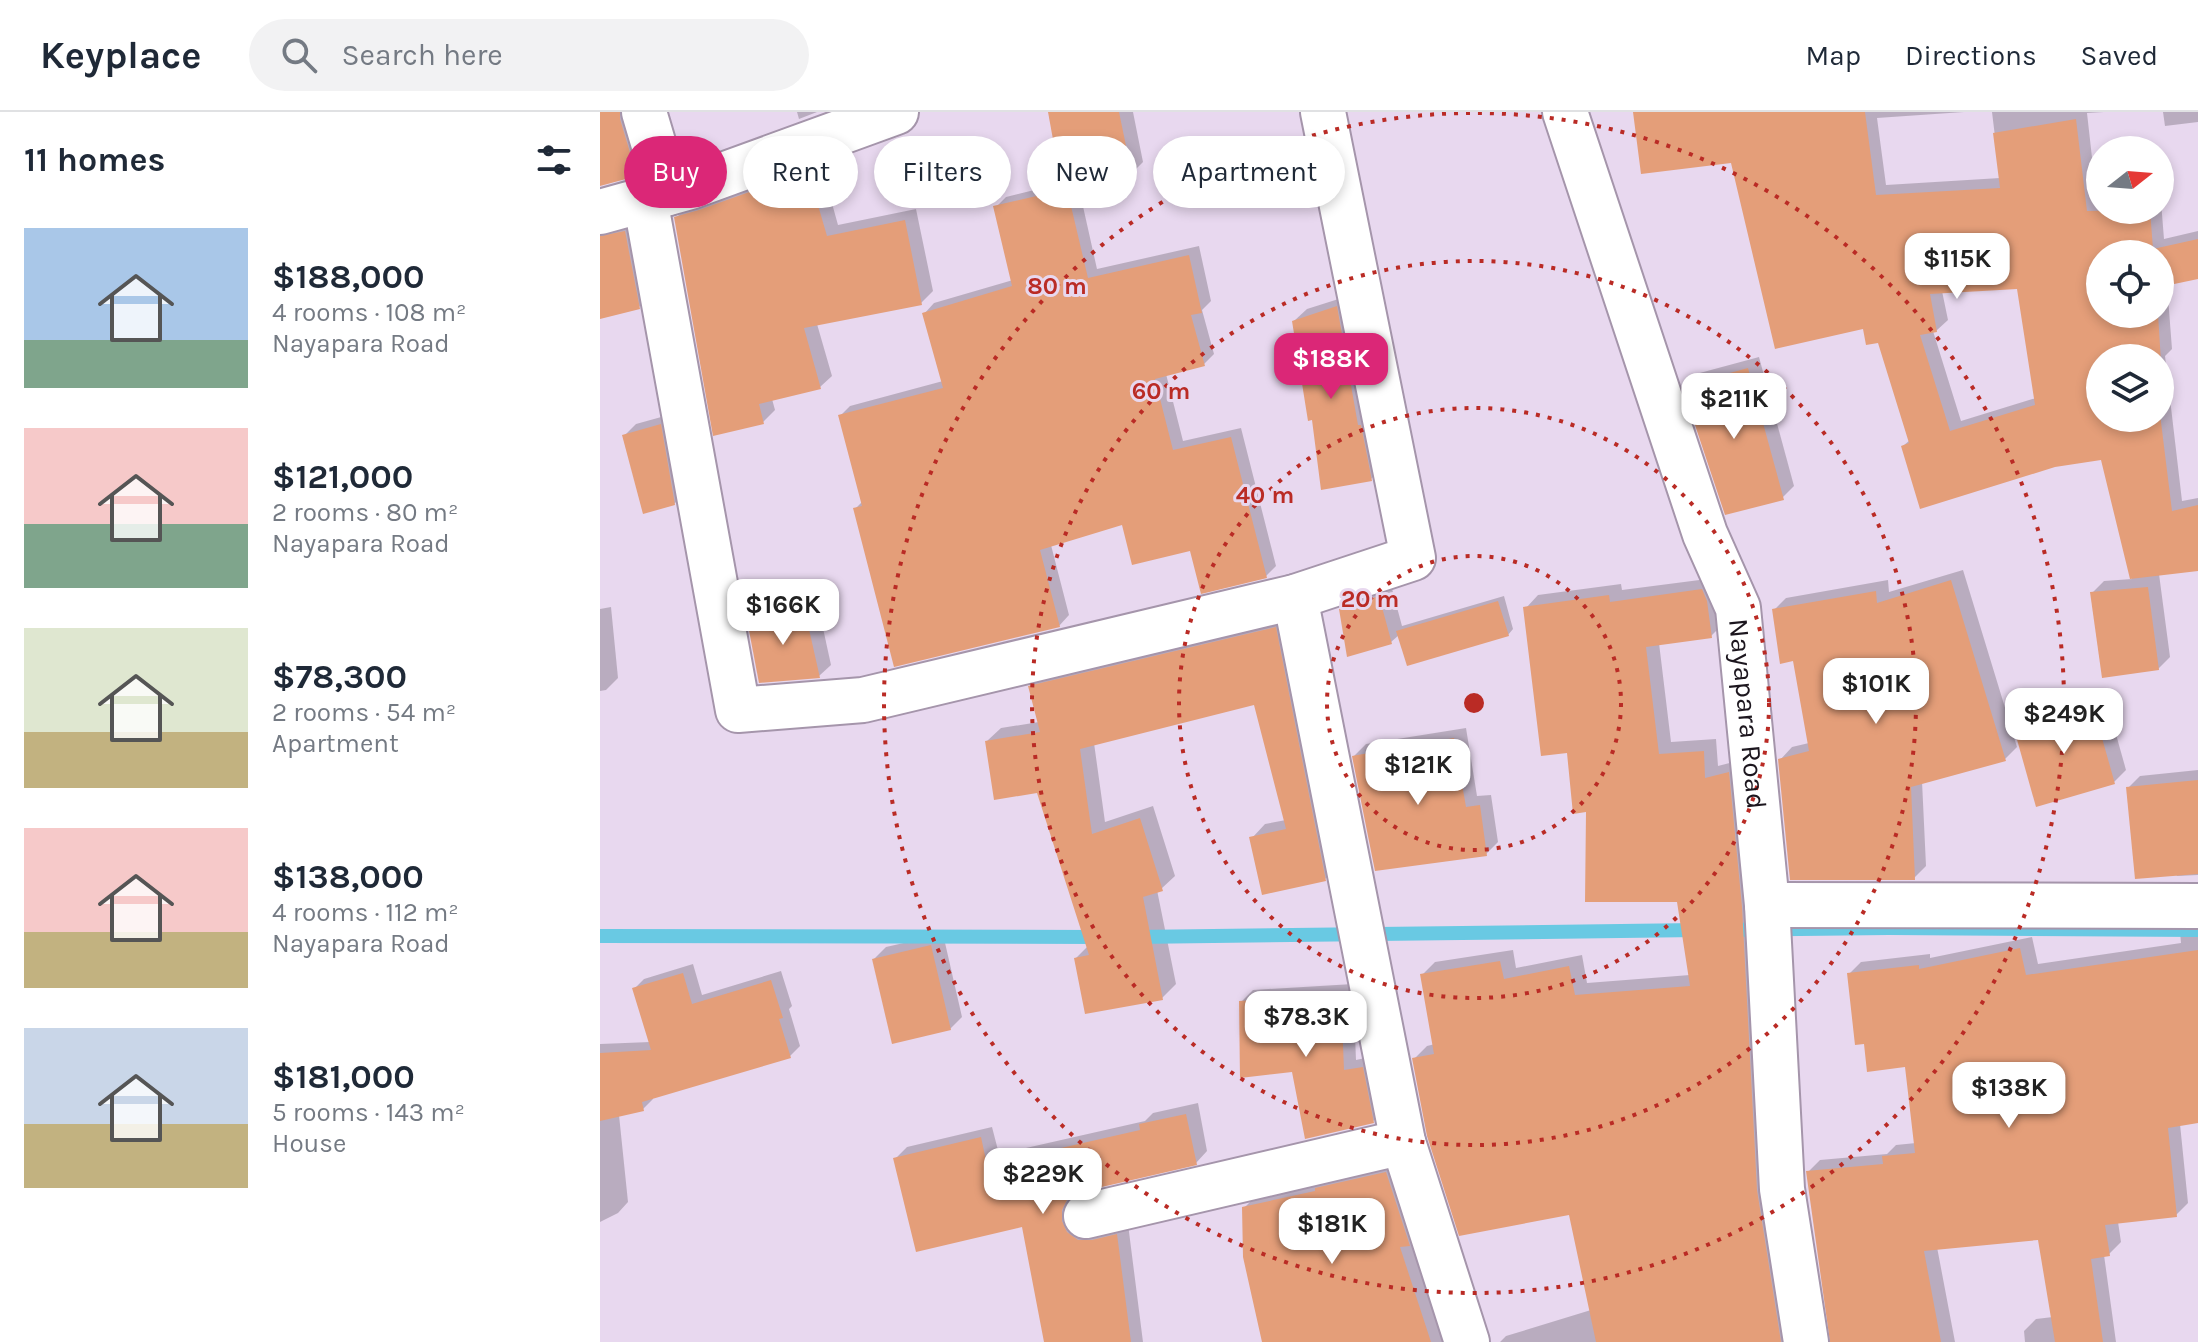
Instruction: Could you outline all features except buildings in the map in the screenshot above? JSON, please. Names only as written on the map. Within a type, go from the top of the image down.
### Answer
[{"type":"street","points":[[644,112],[648,136]]},
{"type":"street","points":[[727,174],[896,112]]},
{"type":"street","points":[[659,208],[738,710],[863,700],[1295,597],[1413,558],[1323,112]]},
{"type":"street","name":"Nayapara Road","points":[[1565,112],[1705,534],[1738,608],[1767,905],[1782,1189],[1806,1342]]},
{"type":"street","points":[[600,212],[624,205]]},
{"type":"street","points":[[1295,597],[1403,1142],[1467,1342]]},
{"type":"street","points":[[1767,905],[2198,906]]},
{"type":"street","points":[[1086,1216],[1403,1142]]},
{"type":"waterway","points":[[1134,937],[1698,930]]},
{"type":"waterway","points":[[1726,930],[2198,930]]},
{"type":"waterway","points":[[600,936],[1102,937]]}]
